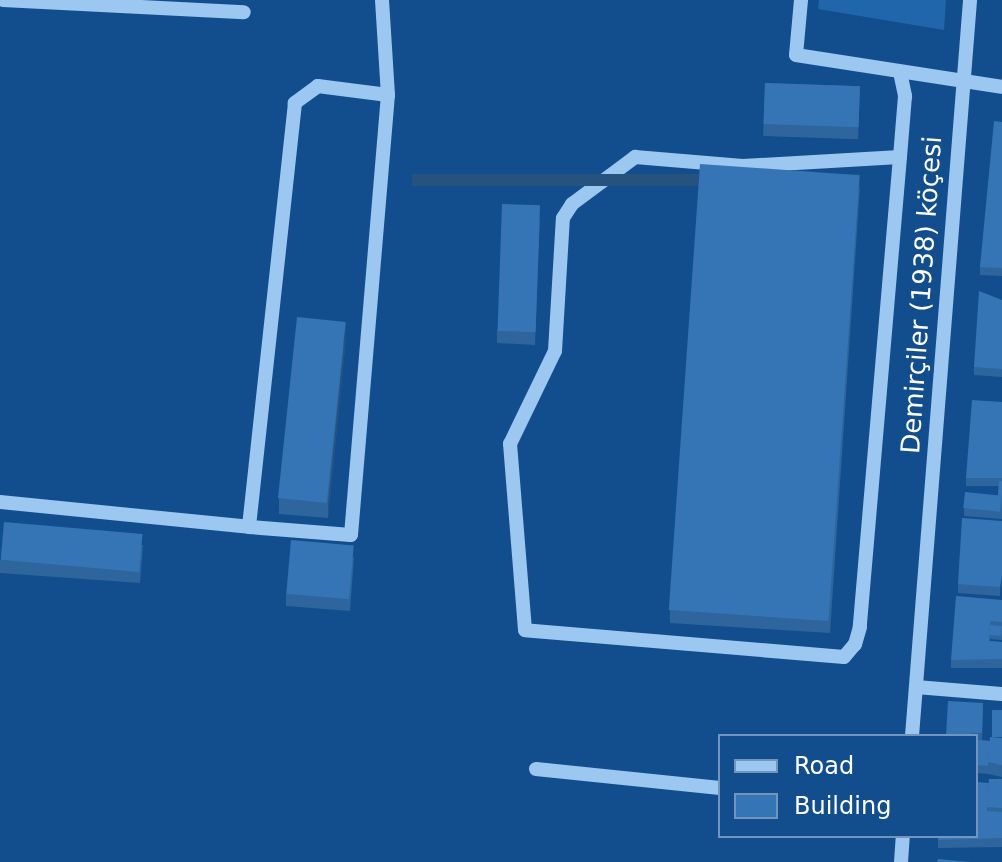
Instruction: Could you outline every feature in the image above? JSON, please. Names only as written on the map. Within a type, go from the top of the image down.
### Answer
[{"type":"street","points":[[3,0],[244,12]]},
{"type":"street","points":[[0,502],[351,535],[388,95],[382,0]]},
{"type":"street","points":[[801,0],[796,55],[1002,87]]},
{"type":"street","name":"Demirçiler (1938) köçesi","points":[[912,734],[970,0]]},
{"type":"street","points":[[900,72],[900,157],[855,644],[844,657],[525,630],[510,444],[555,351],[563,218],[572,204],[635,157],[743,166],[900,157]]},
{"type":"street","points":[[249,527],[295,103],[318,86],[388,95]]},
{"type":"street","points":[[916,687],[1002,694]]},
{"type":"street","points":[[536,769],[718,788]]},
{"type":"street","points":[[901,862],[903,838]]},
{"type":"shaded area","points":[[819,0],[946,0],[944,30],[818,9]]},
{"type":"building","points":[[765,83],[860,86],[859,127],[764,124]]},
{"type":"building","points":[[994,121],[1002,122],[1002,268],[980,267]]},
{"type":"building","points":[[700,164],[860,175],[828,621],[669,610]]},
{"type":"building","points":[[502,204],[540,205],[536,332],[498,331]]},
{"type":"building","points":[[979,291],[1002,300],[1002,369],[974,367]]},
{"type":"building","points":[[297,317],[346,322],[327,503],[278,498]]},
{"type":"building","points":[[972,400],[1002,402],[1002,478],[966,478]]},
{"type":"building","points":[[999,481],[1002,481],[1002,496],[998,495]]},
{"type":"building","points":[[965,492],[1002,496],[1000,512],[963,508]]},
{"type":"building","points":[[962,518],[1002,521],[1000,587],[958,584]]},
{"type":"building","points":[[4,522],[142,534],[139,572],[1,560]]},
{"type":"building","points":[[291,540],[354,545],[349,599],[286,594]]},
{"type":"building","points":[[956,596],[1002,600],[1002,622],[990,621],[989,641],[1002,642],[1002,659],[951,660]]},
{"type":"building","points":[[990,625],[1002,626],[1001,636],[989,635]]},
{"type":"building","points":[[948,701],[983,703],[982,733],[946,734]]},
{"type":"building","points":[[992,710],[1002,710],[1002,737],[992,737]]},
{"type":"building","points":[[990,737],[1002,738],[1002,765],[988,762]]},
{"type":"building","points":[[978,740],[990,741],[988,766],[978,765]]},
{"type":"building","points":[[989,779],[1002,779],[1002,808],[987,807]]},
{"type":"building","points":[[978,782],[989,783],[987,811],[1002,812],[1002,838],[938,840],[978,838]]},
{"type":"building","points":[[938,859],[970,862],[937,862]]}]
